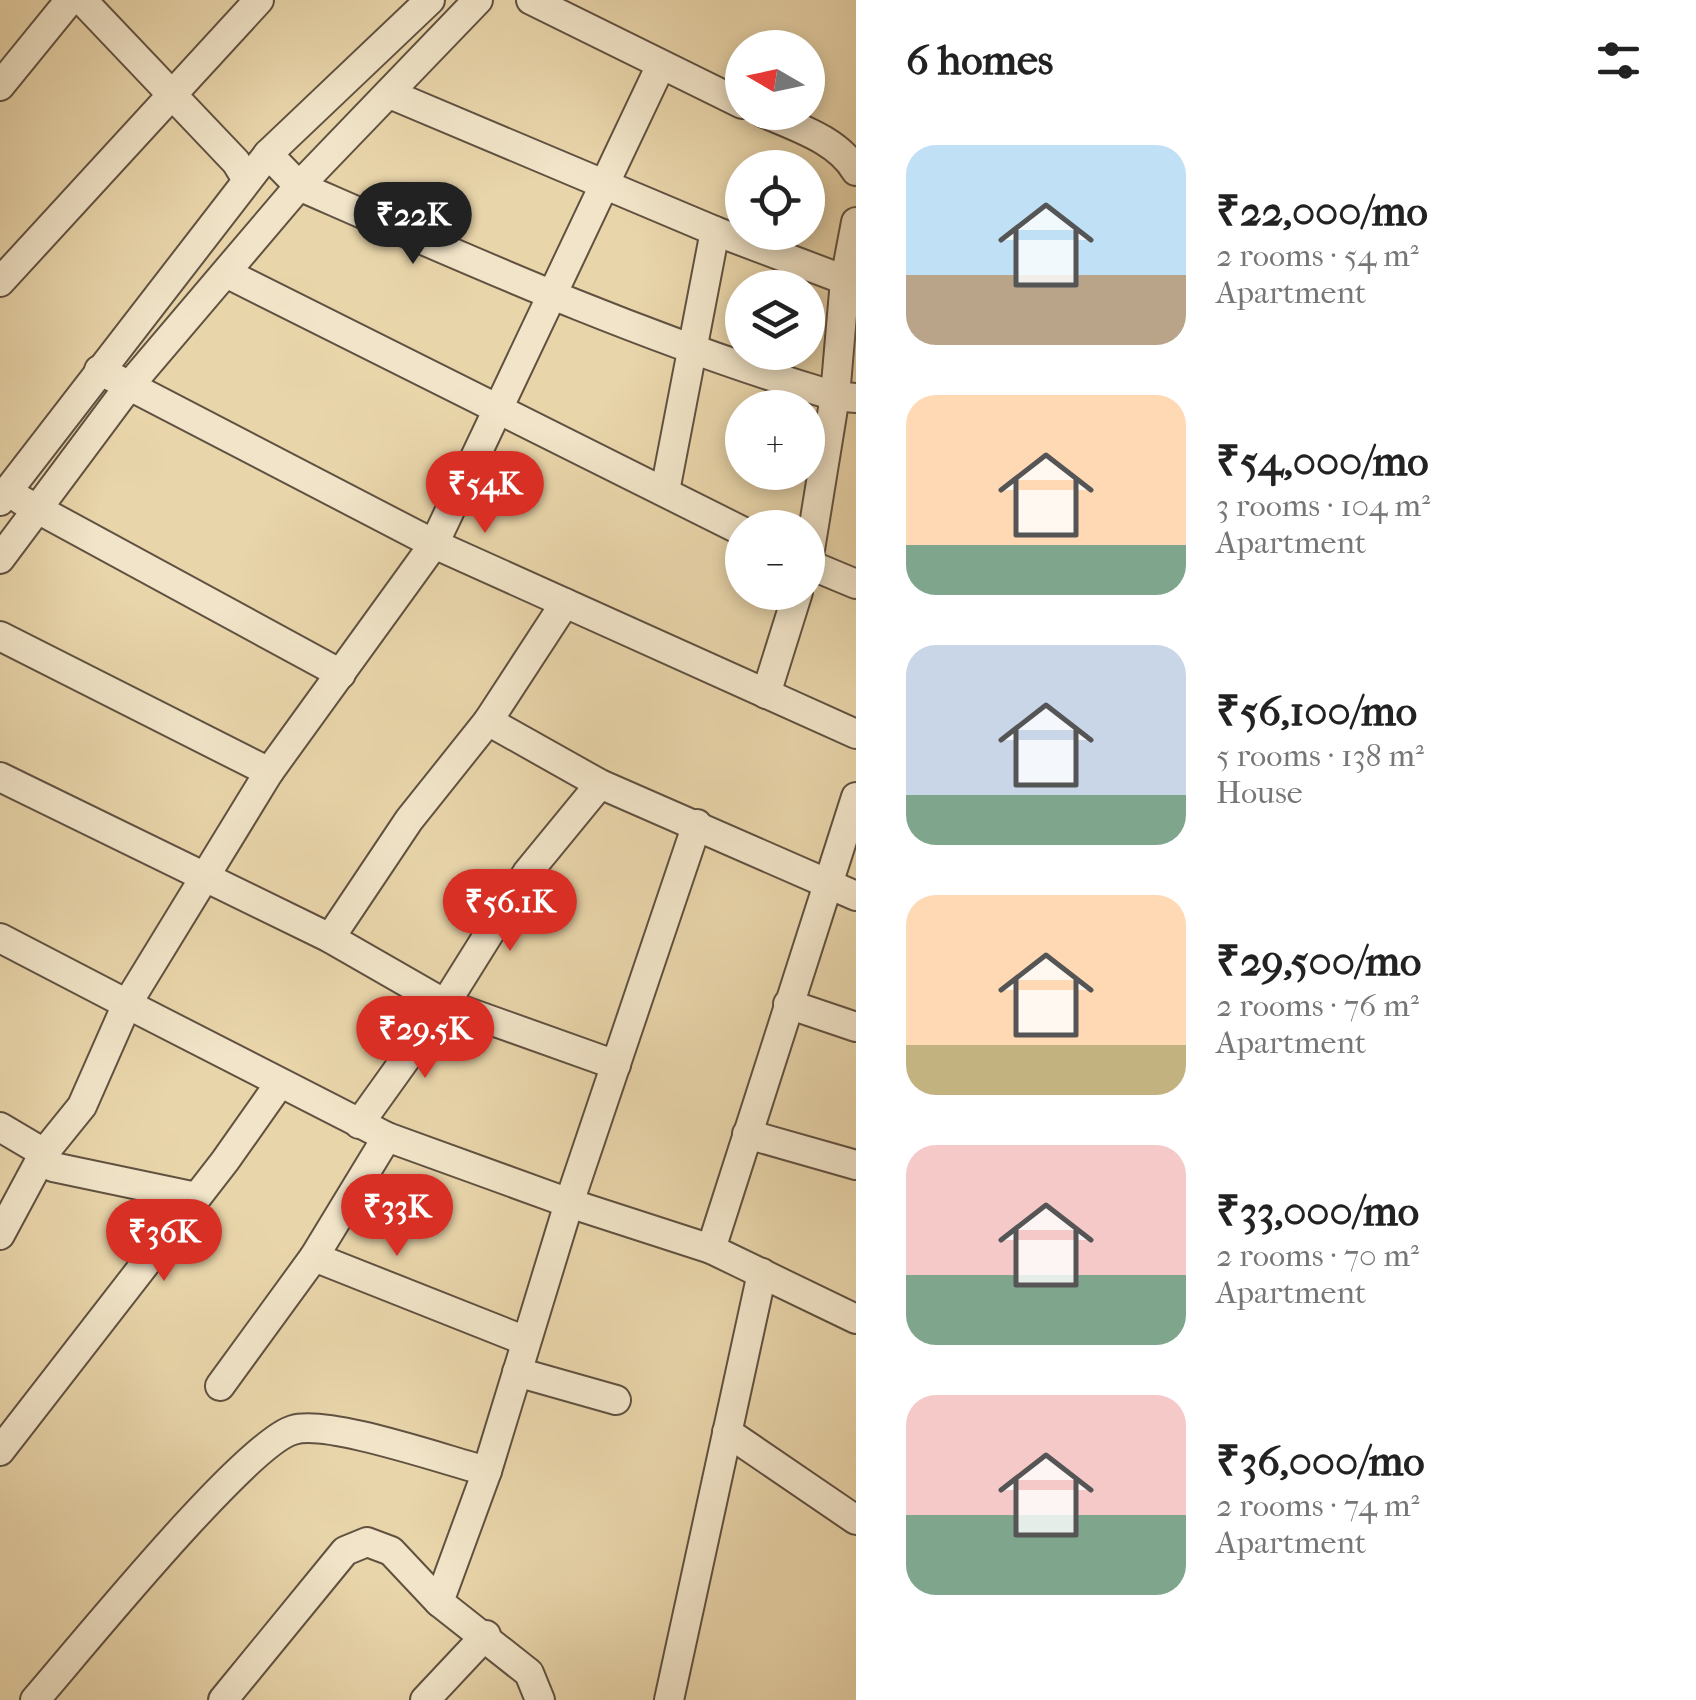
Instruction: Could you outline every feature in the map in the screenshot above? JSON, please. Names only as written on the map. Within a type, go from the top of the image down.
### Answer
[{"type":"street","points":[[0,86],[70,0]]},
{"type":"street","points":[[82,0],[242,171]]},
{"type":"street","points":[[0,282],[260,0]]},
{"type":"street","points":[[341,674],[35,509],[3,496],[242,171],[268,154],[430,0]]},
{"type":"street","points":[[0,559],[129,386],[299,186],[478,0]]},
{"type":"street","points":[[531,0],[725,96]]},
{"type":"street","points":[[0,1235],[44,1153],[82,1106],[126,1004],[269,772],[434,544],[660,67]]},
{"type":"street","points":[[390,94],[716,231],[845,280]]},
{"type":"street","points":[[801,130],[847,156],[856,171]]},
{"type":"street","points":[[268,154],[299,186],[550,296],[690,351],[845,397]]},
{"type":"street","points":[[820,510],[845,397],[845,280],[856,222]]},
{"type":"street","points":[[664,491],[716,231]]},
{"type":"street","points":[[226,273],[725,522]]},
{"type":"street","points":[[99,370],[434,544],[856,734]]},
{"type":"street","points":[[825,570],[856,584]]},
{"type":"street","points":[[330,938],[410,820],[488,721],[565,603]]},
{"type":"street","points":[[766,694],[792,610]]},
{"type":"street","points":[[0,636],[269,772]]},
{"type":"street","points":[[488,721],[600,784],[856,896]]},
{"type":"street","points":[[0,777],[330,938],[445,1004],[616,1064]]},
{"type":"street","points":[[360,1124],[445,1004],[527,873],[600,784]]},
{"type":"street","points":[[712,1249],[856,796]]},
{"type":"street","points":[[439,1602],[487,1472],[569,1203],[697,824]]},
{"type":"street","points":[[0,938],[386,1137],[712,1249],[856,1318]]},
{"type":"street","points":[[788,1004],[856,1027]]},
{"type":"street","points":[[0,1450],[280,1083]]},
{"type":"street","points":[[0,1126],[44,1153],[54,1167],[196,1197]]},
{"type":"street","points":[[747,1134],[856,1165]]},
{"type":"street","points":[[220,1386],[314,1258],[386,1137]]},
{"type":"street","points":[[314,1258],[526,1341]]},
{"type":"street","points":[[668,1700],[762,1273]]},
{"type":"street","points":[[517,1372],[616,1400]]},
{"type":"street","points":[[35,1700],[182,1532],[262,1450],[294,1430],[333,1430],[487,1472]]},
{"type":"street","points":[[727,1432],[856,1520]]},
{"type":"street","points":[[223,1700],[345,1551],[367,1542],[391,1551],[439,1602],[528,1673],[540,1700]]},
{"type":"street","points":[[424,1700],[486,1636]]}]
